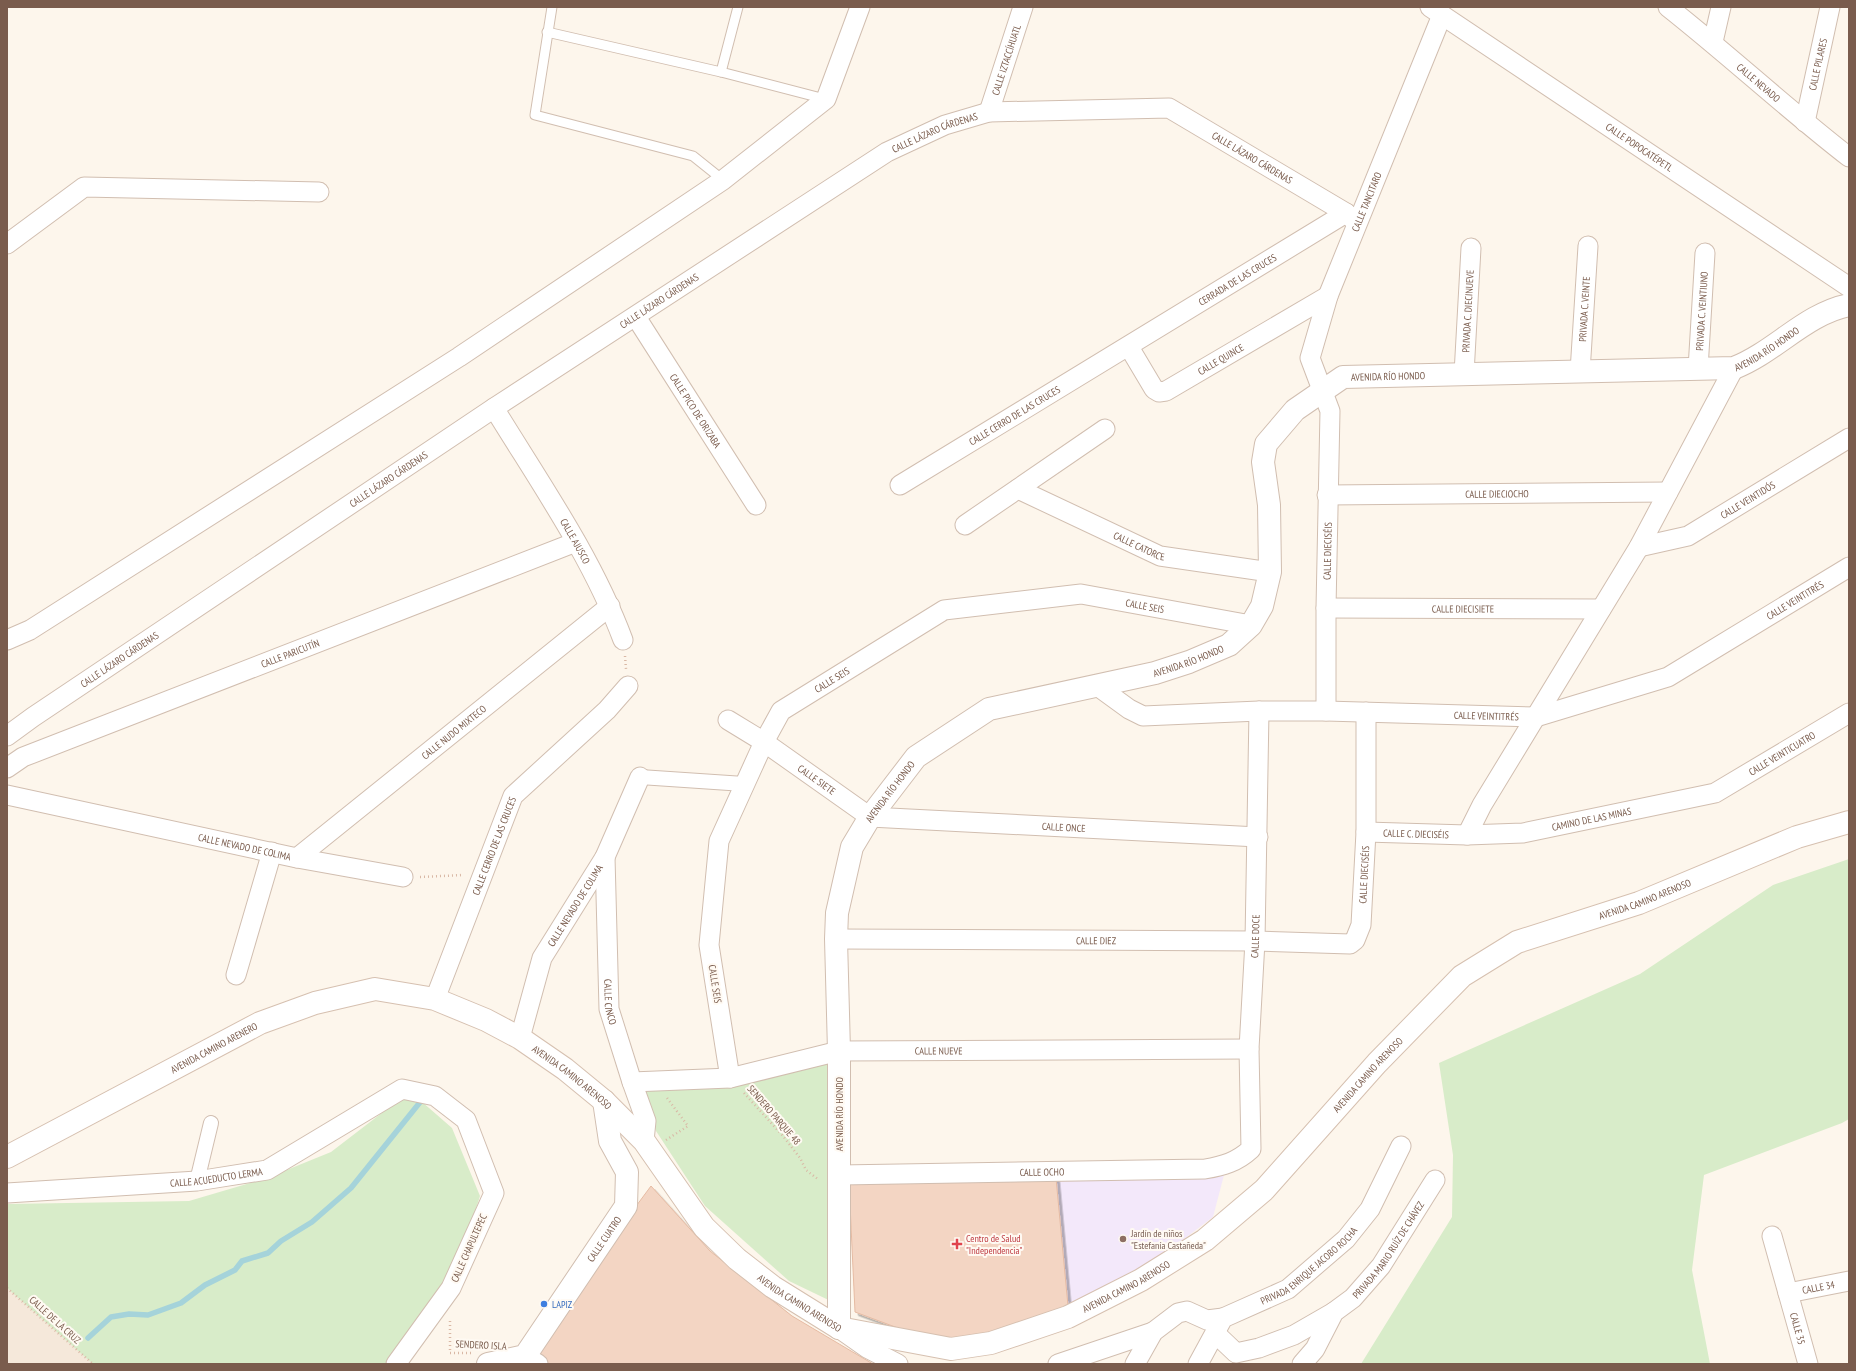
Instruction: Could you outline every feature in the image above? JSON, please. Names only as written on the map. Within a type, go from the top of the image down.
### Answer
[{"type":"main road","name":"AVENIDA RÍO HONDO","points":[[839,1328],[840,1185],[836,939],[837,913],[852,847],[870,817],[916,757],[989,709],[1155,672],[1189,662],[1229,646],[1251,625],[1262,606],[1270,572],[1269,505],[1263,462],[1266,444],[1295,410],[1343,377],[1734,368],[1749,362],[1814,318],[1849,305]]},
{"type":"main road","name":"AVENIDA CAMINO ARENOSO","points":[[435,999],[486,1020],[520,1038],[564,1069],[604,1101],[652,1142],[704,1227],[736,1259],[773,1287],[839,1328],[951,1349],[991,1343],[1068,1317],[1141,1280],[1205,1240],[1264,1190],[1377,1063],[1462,976],[1517,942],[1639,903],[1797,837],[1849,822]]},
{"type":"main road","name":"AVENIDA CAMINO ARENERO","points":[[7,1157],[260,1023],[308,1005],[375,988],[435,999]]},
{"type":"main road","name":"CALLE CUATRO","points":[[528,1361],[626,1206],[627,1172],[610,1141],[604,1101]]},
{"type":"main road","points":[[481,1358],[528,1361]]},
{"type":"street","points":[[7,640],[30,630],[459,358],[723,180],[826,99],[860,7]]},
{"type":"street","name":"CALLE IZTACCÍHUATL","points":[[989,112],[1023,7]]},
{"type":"street","name":"CALLE NEVADO","points":[[1668,7],[1713,42],[1805,122],[1849,157]]},
{"type":"street","points":[[1713,42],[1721,7]]},
{"type":"street","name":"CALLE PILARES","points":[[1805,122],[1830,7]]},
{"type":"street","name":"CALLE TANCITARO","points":[[1323,392],[1310,358],[1351,218],[1436,11]]},
{"type":"street","name":"CALLE POPOCATÉPETL","points":[[1436,11],[1849,287]]},
{"type":"street","name":"CALLE LÁZARO CÁRDENAS","points":[[7,736],[32,717],[494,408],[888,152],[945,125],[989,112],[1169,108],[1351,218]]},
{"type":"street","points":[[7,244],[84,187],[319,192]]},
{"type":"street","name":"CERRADA DE LAS CRUCES","points":[[1128,347],[1351,218]]},
{"type":"street","name":"PRIVADA C. VEINTE","points":[[1580,372],[1588,246]]},
{"type":"street","name":"PRIVADA C. DIECINUEVE","points":[[1464,374],[1470,248]]},
{"type":"street","name":"PRIVADA C. VEINTIUNO","points":[[1698,369],[1705,253]]},
{"type":"street","name":"CALLE QUINCE","points":[[1128,347],[1154,389],[1159,392],[1166,390],[1328,296]]},
{"type":"street","name":"CALLE PICO DE ORIZABA","points":[[636,317],[756,504]]},
{"type":"street","name":"CALLE CERRO DE LAS CRUCES","points":[[900,485],[1128,347]]},
{"type":"street","points":[[1467,835],[1482,805],[1639,547],[1734,368]]},
{"type":"street","name":"CALLE DIECISÉIS","points":[[1323,392],[1330,411],[1327,495],[1326,711]]},
{"type":"street","name":"CALLE AJUSCO","points":[[494,408],[576,542],[610,606],[623,640]]},
{"type":"street","points":[[965,525],[1105,429]]},
{"type":"street","name":"CALLE VEINTIDÓS","points":[[1639,547],[1688,536],[1849,438]]},
{"type":"street","name":"CALLE CATORCE","points":[[1018,488],[1160,556],[1270,572]]},
{"type":"street","name":"CALLE DIECIOCHO","points":[[1327,495],[1668,492]]},
{"type":"street","name":"CALLE PARICUTÍN","points":[[7,768],[23,757],[576,542]]},
{"type":"street","name":"CALLE VEINTITRÉS","points":[[1096,685],[1129,709],[1143,716],[1259,711],[1326,711],[1536,717],[1668,677],[1849,567]]},
{"type":"street","name":"CALLE SEIS","points":[[730,1078],[709,945],[719,841],[764,742],[781,711],[944,610],[1080,594],[1251,625]]},
{"type":"street","name":"CALLE NUDO MIXTECO","points":[[297,858],[610,606]]},
{"type":"street","name":"CALLE DIECISIETE","points":[[1326,608],[1601,609]]},
{"type":"street","name":"CALLE CERRO DE LAS CRUCES","points":[[435,999],[484,875],[513,796],[607,710],[628,686]]},
{"type":"street","name":"CALLE DOCE","points":[[1242,1158],[1251,1149],[1249,1049],[1255,941],[1259,711]]},
{"type":"street","name":"CALLE DIECISÉIS","points":[[1355,940],[1361,925],[1366,832],[1366,712]]},
{"type":"street","name":"CALLE VEINTICUATRO","points":[[1715,792],[1849,713]]},
{"type":"street","name":"CALLE SIETE","points":[[728,720],[764,742],[870,817]]},
{"type":"street","points":[[640,777],[744,784]]},
{"type":"street","name":"CALLE NEVADO DE COLIMA","points":[[520,1038],[542,958],[605,857],[640,777]]},
{"type":"street","name":"CAMINO DE LAS MINAS","points":[[1467,835],[1523,833],[1715,792]]},
{"type":"street","name":"CALLE NEVADO DE COLIMA","points":[[7,795],[297,858],[403,877]]},
{"type":"street","name":"CALLE ONCE","points":[[870,817],[1258,837]]},
{"type":"street","name":"CALLE C. DIECISÉIS","points":[[1366,832],[1467,835]]},
{"type":"street","points":[[236,975],[272,852]]},
{"type":"street","name":"CALLE CINCO","points":[[605,857],[609,1009],[652,1142]]},
{"type":"street","name":"CALLE DIEZ","points":[[836,939],[1255,941],[1343,944],[1350,944],[1355,940]]},
{"type":"street","name":"CALLE NUEVE","points":[[632,1082],[730,1078],[839,1051],[1249,1049]]},
{"type":"street","name":"CALLE ACUEDUCTO LERMA","points":[[7,1193],[197,1180],[267,1170],[402,1089],[435,1096],[466,1120]]},
{"type":"street","name":"CALLE CHAPULTEPEC","points":[[396,1364],[451,1288],[494,1193],[466,1120]]},
{"type":"street","points":[[197,1180],[211,1123]]},
{"type":"street","name":"PRIVADA ENRIQUE JACOBO ROCHA","points":[[1220,1326],[1288,1289],[1346,1239],[1370,1209],[1401,1146]]},
{"type":"street","name":"CALLE OCHO","points":[[840,1185],[1205,1169],[1224,1166],[1242,1158]]},
{"type":"street","name":"PRIVADA MARIO RUÍZ DE CHÁVEZ","points":[[1220,1326],[1236,1353],[1259,1348],[1294,1335],[1334,1312],[1353,1298],[1381,1266],[1435,1180]]},
{"type":"street","name":"CALLE 35","points":[[1772,1236],[1808,1364]]},
{"type":"street","name":"CALLE 34","points":[[1788,1292],[1849,1281]]},
{"type":"street","points":[[1058,1364],[1153,1332],[1178,1313],[1187,1311],[1220,1326],[1198,1364]]},
{"type":"street","name":"PRIVADA MARIO RUÍZ DE CHÁVEZ","points":[[1302,1364],[1315,1349],[1334,1312]]},
{"type":"street","points":[[839,1328],[867,1348],[898,1364]]},
{"type":"street","points":[[1135,1364],[1153,1332]]},
{"type":"lane","points":[[552,7],[535,115],[693,156],[723,180]]},
{"type":"lane","points":[[721,72],[738,7]]},
{"type":"lane","points":[[547,32],[721,72],[826,99]]},
{"type":"path","points":[[623,640],[628,686]]},
{"type":"path","points":[[403,877],[484,875]]},
{"type":"path","name":"SENDERO PARQUE 48","points":[[730,1078],[783,1136],[800,1158],[806,1170],[840,1185]]},
{"type":"path","points":[[652,1142],[688,1126],[654,1082]]},
{"type":"path","name":"CALLE DE LA CRUZ","points":[[7,1288],[92,1364]]},
{"type":"path","name":"SENDERO ISLA","points":[[451,1288],[450,1353],[481,1358]]},
{"type":"shaded area","name":"Jardín de niños \"Estefanía Castañeda\"","points":[[1224,1175],[1213,1217],[1155,1261],[1068,1306],[1056,1178]]},
{"type":"shaded area","points":[[7,1287],[96,1364],[7,1364]]},
{"type":"green space","points":[[1849,859],[1849,1119],[1842,1123],[1704,1175],[1692,1270],[1710,1364],[1361,1364],[1452,1217],[1453,1155],[1439,1063],[1640,974],[1773,885]]},
{"type":"green space","points":[[834,1060],[841,1306],[789,1281],[705,1206],[656,1131],[642,1090]]},
{"type":"green space","points":[[400,1099],[421,1101],[452,1128],[480,1196],[451,1288],[396,1364],[93,1364],[7,1288],[7,1204],[189,1201],[267,1178],[331,1152]]},
{"type":"building","name":"Centro de Salud \"Independencia\"","points":[[1056,1178],[1068,1306],[991,1336],[947,1339],[914,1334],[855,1312],[849,1182]]},
{"type":"building","points":[[651,1186],[710,1251],[792,1316],[873,1364],[541,1364],[525,1356]]},
{"type":"waterway","points":[[88,1338],[111,1317],[129,1314],[148,1315],[181,1303],[205,1285],[235,1270],[242,1261],[268,1253],[281,1241],[312,1222],[351,1188],[421,1101]]},
{"type":"place","name":"Jardín de niños \"Estefanía Castañeda\"","points":[[1123,1239]]},
{"type":"place","name":"Centro de Salud \"Independencia\"","points":[[957,1244]]},
{"type":"place","name":"LAPIZ","points":[[544,1304]]}]
